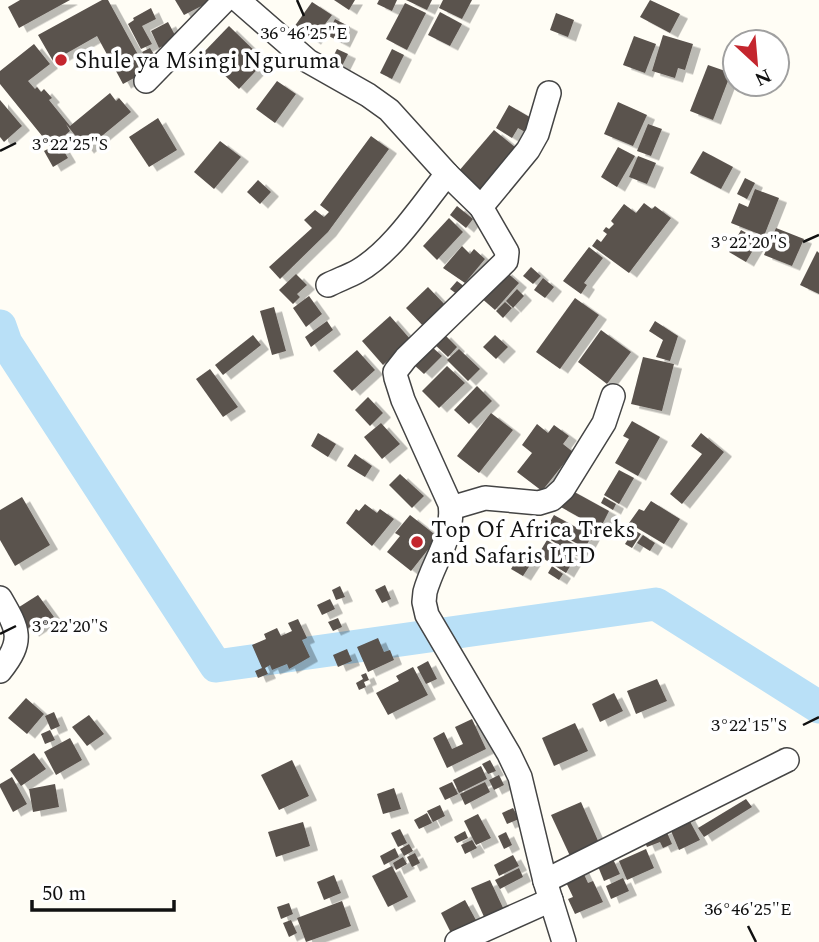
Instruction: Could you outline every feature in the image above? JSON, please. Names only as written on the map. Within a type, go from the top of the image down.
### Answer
[{"type":"street","points":[[146,81],[225,0]]},
{"type":"street","points":[[238,0],[308,61],[389,110],[481,207],[505,244],[506,261],[406,358],[395,372],[403,400],[453,518],[427,584],[424,602],[427,615],[520,777],[548,891],[564,942]]},
{"type":"street","points":[[481,207],[528,150],[537,134],[549,93]]},
{"type":"street","points":[[328,285],[359,271],[373,260],[396,237],[447,174]]},
{"type":"street","points":[[451,508],[485,498],[539,503],[552,499],[563,489],[604,423],[613,396]]},
{"type":"street","points":[[0,598],[15,624],[17,633],[16,642],[0,671]]},
{"type":"street","points":[[457,942],[787,760]]},
{"type":"building","points":[[20,0],[70,0],[19,28],[8,7]]},
{"type":"building","points":[[102,0],[108,0],[147,71],[123,84],[97,36],[53,61],[38,35]]},
{"type":"building","points":[[175,0],[213,0],[184,15]]},
{"type":"building","points":[[334,0],[355,0],[349,10]]},
{"type":"building","points":[[379,0],[397,0],[392,11],[377,4]]},
{"type":"building","points":[[406,0],[432,0],[427,10]]},
{"type":"building","points":[[443,0],[472,0],[462,19],[439,8]]},
{"type":"building","points":[[650,0],[680,14],[670,33],[640,17]]},
{"type":"building","points":[[312,2],[332,15],[313,40],[294,27]]},
{"type":"building","points":[[405,3],[426,13],[407,50],[386,39]]},
{"type":"building","points":[[151,8],[156,19],[142,26],[152,44],[141,49],[128,24]]},
{"type":"building","points":[[440,12],[462,24],[450,46],[428,35]]},
{"type":"building","points":[[556,13],[574,20],[568,37],[550,30]]},
{"type":"building","points":[[335,19],[350,27],[342,43],[327,35]]},
{"type":"building","points":[[168,22],[177,39],[159,48],[151,31]]},
{"type":"building","points":[[229,26],[265,61],[239,89],[202,54]]},
{"type":"building","points":[[663,35],[693,44],[685,70],[678,68],[675,78],[652,71]]},
{"type":"building","points":[[634,36],[656,44],[645,73],[623,65]]},
{"type":"building","points":[[34,44],[50,64],[28,81],[41,92],[44,89],[52,98],[49,100],[70,126],[110,93],[116,101],[119,98],[131,112],[86,149],[66,124],[70,131],[51,147],[0,84],[0,71]]},
{"type":"building","points":[[150,48],[155,56],[147,60],[142,52]]},
{"type":"building","points":[[337,49],[348,54],[342,66],[331,61]]},
{"type":"building","points":[[392,49],[404,55],[392,79],[380,73]]},
{"type":"building","points":[[708,65],[721,70],[721,98],[713,120],[690,111]]},
{"type":"building","points":[[277,81],[296,94],[275,123],[256,109]]},
{"type":"building","points":[[0,100],[22,126],[4,142],[0,137]]},
{"type":"building","points":[[618,102],[647,115],[633,146],[604,134]]},
{"type":"building","points":[[509,105],[533,119],[525,132],[518,128],[512,138],[496,128]]},
{"type":"building","points":[[158,118],[177,150],[149,167],[129,137]]},
{"type":"building","points":[[648,124],[662,129],[651,156],[637,151]]},
{"type":"building","points":[[494,130],[521,152],[485,194],[458,172]]},
{"type":"building","points":[[371,136],[389,149],[328,232],[280,279],[269,267],[312,228],[304,220],[315,210],[324,217],[329,212],[320,205]]},
{"type":"building","points":[[220,141],[241,157],[214,189],[194,172]]},
{"type":"building","points":[[59,143],[68,158],[53,167],[44,151]]},
{"type":"building","points":[[618,147],[635,156],[617,187],[601,177]]},
{"type":"building","points":[[703,151],[733,167],[721,189],[690,173]]},
{"type":"building","points":[[638,156],[656,163],[647,184],[629,177]]},
{"type":"building","points":[[745,178],[755,183],[747,199],[737,194]]},
{"type":"building","points":[[258,180],[271,192],[260,204],[247,192]]},
{"type":"building","points":[[755,189],[779,198],[764,236],[731,223],[739,203],[748,207]]},
{"type":"building","points":[[644,203],[652,209],[655,206],[671,218],[629,273],[592,246],[597,239],[601,242],[607,234],[603,231],[614,224],[611,221],[624,204],[636,213]]},
{"type":"building","points":[[457,206],[473,219],[466,228],[450,215]]},
{"type":"building","points":[[449,218],[463,232],[437,260],[423,246]]},
{"type":"building","points":[[776,228],[804,239],[792,266],[764,255]]},
{"type":"building","points":[[741,230],[759,240],[746,262],[729,252]]},
{"type":"building","points":[[462,246],[470,254],[474,249],[485,259],[465,283],[443,268]]},
{"type":"building","points":[[589,247],[603,258],[584,283],[587,285],[581,294],[563,281]]},
{"type":"building","points":[[817,251],[819,253],[819,294],[800,285]]},
{"type":"building","points":[[531,267],[541,276],[533,284],[523,276]]},
{"type":"building","points":[[504,270],[519,283],[495,310],[480,297]]},
{"type":"building","points":[[296,274],[307,285],[297,294],[300,297],[293,304],[279,290]]},
{"type":"building","points":[[543,278],[554,287],[545,298],[534,290]]},
{"type":"building","points":[[457,281],[465,287],[458,295],[450,289]]},
{"type":"building","points":[[428,287],[447,307],[425,328],[406,308]]},
{"type":"building","points":[[517,289],[524,296],[513,308],[506,301]]},
{"type":"building","points":[[309,296],[322,314],[306,327],[293,308]]},
{"type":"building","points":[[575,298],[599,315],[560,369],[536,352]]},
{"type":"building","points":[[505,302],[512,308],[503,318],[496,311]]},
{"type":"building","points":[[274,307],[286,351],[272,355],[260,311]]},
{"type":"building","points":[[390,316],[411,340],[383,365],[362,341]]},
{"type":"building","points":[[327,321],[333,330],[311,347],[305,337]]},
{"type":"building","points":[[655,321],[678,336],[670,361],[656,357],[663,340],[649,331]]},
{"type":"building","points":[[601,330],[631,352],[607,384],[578,362]]},
{"type":"building","points":[[443,333],[457,347],[448,357],[433,343]]},
{"type":"building","points":[[253,335],[261,345],[223,375],[215,365]]},
{"type":"building","points":[[495,335],[508,347],[496,359],[483,347]]},
{"type":"building","points":[[431,346],[442,356],[424,374],[413,364]]},
{"type":"building","points":[[459,349],[480,369],[468,381],[447,360]]},
{"type":"building","points":[[357,350],[375,370],[352,391],[333,371]]},
{"type":"building","points":[[643,357],[674,364],[662,411],[631,404]]},
{"type":"building","points":[[447,366],[465,383],[439,408],[422,391]]},
{"type":"building","points":[[210,369],[238,407],[223,417],[196,379]]},
{"type":"building","points":[[477,386],[492,401],[469,424],[454,410]]},
{"type":"building","points":[[368,397],[383,413],[370,426],[355,410]]},
{"type":"building","points":[[491,413],[513,430],[479,473],[457,456]]},
{"type":"building","points":[[632,421],[660,437],[638,476],[615,463],[629,439],[623,436]]},
{"type":"building","points":[[381,423],[400,444],[382,459],[364,437]]},
{"type":"building","points":[[537,424],[548,433],[554,425],[569,436],[563,444],[573,452],[542,491],[517,472],[532,453],[522,445]]},
{"type":"building","points":[[318,433],[336,444],[328,457],[311,446]]},
{"type":"building","points":[[701,433],[724,452],[682,504],[670,494],[702,454],[691,446]]},
{"type":"building","points":[[355,454],[372,466],[365,477],[347,466]]},
{"type":"building","points":[[619,470],[634,478],[619,504],[604,495]]},
{"type":"building","points":[[400,474],[424,496],[412,508],[389,485]]},
{"type":"building","points":[[569,489],[609,511],[600,529],[559,506]]},
{"type":"building","points":[[22,497],[50,545],[15,566],[0,540],[0,510]]},
{"type":"building","points":[[604,497],[616,504],[613,510],[601,503]]},
{"type":"building","points":[[651,501],[680,519],[664,544],[629,523],[639,509],[644,511]]},
{"type":"building","points":[[365,504],[377,513],[380,509],[394,519],[372,546],[346,523],[356,509],[359,511]]},
{"type":"building","points":[[410,515],[438,537],[411,571],[387,552],[400,536],[395,533]]},
{"type":"building","points":[[554,515],[581,530],[584,524],[595,530],[585,548],[547,527]]},
{"type":"building","points":[[548,529],[581,548],[577,556],[544,536]]},
{"type":"building","points":[[634,530],[641,534],[632,548],[625,544]]},
{"type":"building","points":[[643,535],[655,543],[650,551],[637,543]]},
{"type":"building","points":[[547,540],[575,558],[566,573],[538,555]]},
{"type":"building","points":[[522,551],[534,559],[523,576],[511,569]]},
{"type":"building","points":[[552,566],[563,574],[559,580],[548,573]]},
{"type":"building","points":[[385,585],[391,599],[382,603],[375,590]]},
{"type":"building","points":[[340,586],[345,597],[336,600],[332,590]]},
{"type":"building","points":[[38,595],[54,617],[31,632],[16,609]]},
{"type":"building","points":[[330,599],[335,609],[322,615],[317,605]]},
{"type":"building","points":[[338,618],[342,627],[333,631],[328,622]]},
{"type":"building","points":[[298,619],[307,638],[302,640],[310,657],[289,669],[287,664],[272,670],[270,665],[265,668],[268,674],[258,678],[255,671],[262,668],[252,645],[266,639],[264,634],[277,628],[281,636],[292,631],[288,623]]},
{"type":"building","points":[[378,638],[384,652],[390,650],[394,660],[368,672],[357,647]]},
{"type":"building","points":[[347,649],[352,661],[338,667],[333,655]]},
{"type":"building","points":[[428,661],[437,679],[426,684],[417,667]]},
{"type":"building","points":[[413,667],[428,695],[388,715],[376,693],[399,681],[396,676]]},
{"type":"building","points":[[366,673],[369,680],[364,682],[366,687],[359,690],[356,683],[363,679],[361,675]]},
{"type":"building","points":[[657,679],[667,701],[636,714],[627,691]]},
{"type":"building","points":[[614,693],[623,711],[600,722],[592,704]]},
{"type":"building","points":[[26,698],[44,714],[27,734],[8,718]]},
{"type":"building","points":[[54,712],[60,726],[51,730],[45,716]]},
{"type":"building","points":[[89,715],[104,734],[87,746],[72,727]]},
{"type":"building","points":[[472,719],[486,749],[447,768],[433,738],[444,732],[452,749],[463,744],[455,727]]},
{"type":"building","points":[[575,723],[588,751],[554,766],[542,738]]},
{"type":"building","points":[[50,730],[55,740],[45,744],[41,734]]},
{"type":"building","points":[[70,738],[82,760],[56,775],[44,752]]},
{"type":"building","points":[[34,753],[46,769],[21,786],[10,770]]},
{"type":"building","points":[[292,760],[309,796],[279,810],[261,775]]},
{"type":"building","points":[[490,760],[496,771],[488,774],[482,764]]},
{"type":"building","points":[[481,766],[487,779],[459,793],[453,780]]},
{"type":"building","points":[[499,775],[504,785],[494,790],[489,780]]},
{"type":"building","points":[[12,777],[27,804],[13,812],[0,787],[0,784]]},
{"type":"building","points":[[452,782],[458,794],[445,800],[439,788]]},
{"type":"building","points":[[485,782],[490,792],[465,805],[460,794]]},
{"type":"building","points":[[55,784],[59,807],[33,812],[29,789]]},
{"type":"building","points":[[394,788],[401,809],[383,814],[377,794]]},
{"type":"building","points":[[746,799],[752,807],[704,837],[698,828]]},
{"type":"building","points":[[581,802],[599,843],[570,856],[551,815]]},
{"type":"building","points":[[440,805],[445,816],[433,822],[427,811]]},
{"type":"building","points":[[513,808],[519,819],[507,824],[502,813]]},
{"type":"building","points":[[427,813],[432,823],[419,829],[414,820]]},
{"type":"building","points":[[478,814],[491,838],[476,845],[464,821]]},
{"type":"building","points":[[687,816],[700,840],[679,850],[669,826]]},
{"type":"building","points":[[303,822],[310,846],[276,857],[268,832]]},
{"type":"building","points":[[665,828],[672,844],[663,848],[660,842],[647,847],[643,838]]},
{"type":"building","points":[[400,829],[407,843],[398,847],[391,833]]},
{"type":"building","points":[[465,831],[468,838],[457,843],[454,837]]},
{"type":"building","points":[[506,832],[512,845],[504,849],[498,836]]},
{"type":"building","points":[[472,840],[477,848],[465,854],[461,845]]},
{"type":"building","points":[[409,844],[413,851],[404,856],[400,849]]},
{"type":"building","points":[[395,848],[399,857],[384,865],[380,856]]},
{"type":"building","points":[[646,849],[654,868],[627,880],[619,861]]},
{"type":"building","points":[[415,853],[420,863],[412,867],[407,857]]},
{"type":"building","points":[[513,855],[519,866],[499,876],[494,865]]},
{"type":"building","points":[[403,857],[407,864],[396,870],[393,863]]},
{"type":"building","points":[[612,857],[620,874],[604,881],[597,864]]},
{"type":"building","points":[[392,866],[408,897],[388,907],[372,876]]},
{"type":"building","points":[[519,868],[523,877],[500,889],[495,880]]},
{"type":"building","points":[[581,868],[588,883],[593,881],[603,902],[575,914],[568,899],[573,897],[563,876]]},
{"type":"building","points":[[334,875],[341,893],[324,900],[317,882]]},
{"type":"building","points":[[623,878],[629,891],[611,899],[606,886]]},
{"type":"building","points":[[490,880],[504,910],[485,919],[471,888]]},
{"type":"building","points":[[465,900],[477,922],[452,935],[441,913]]},
{"type":"building","points":[[342,901],[351,926],[306,942],[297,918]]},
{"type":"building","points":[[289,903],[293,914],[281,919],[277,907]]},
{"type":"building","points":[[291,920],[297,933],[289,937],[283,923]]},
{"type":"waterway","points":[[0,326],[6,343],[216,666],[656,604],[819,707]]},
{"type":"place","name":"Shule ya Msingi Nguruma","points":[[61,60]]},
{"type":"place","name":"Top Of Africa Treks and Safaris LTD","points":[[417,542]]}]
